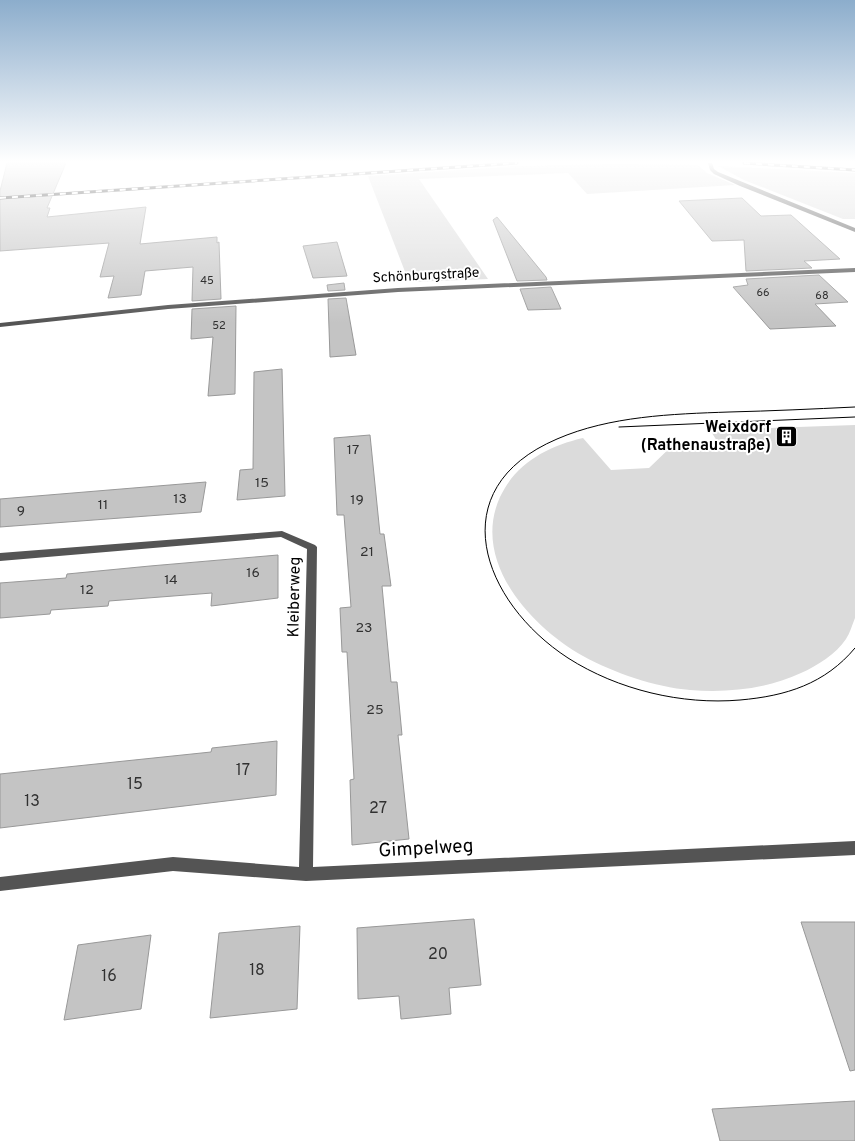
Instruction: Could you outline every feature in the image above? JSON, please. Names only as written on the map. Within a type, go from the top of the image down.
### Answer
[{"type":"street","points":[[820,216],[855,230]]},
{"type":"street","name":"Schönburgstraße","points":[[0,325],[168,307],[398,290],[855,270]]},
{"type":"street","name":"Kleiberweg","points":[[0,556],[282,534],[312,547],[306,874]]},
{"type":"street","name":"Gimpelweg","points":[[0,884],[173,864],[306,874],[855,848]]},
{"type":"shaded area","points":[[384,216],[445,216],[488,279],[409,282]]},
{"type":"shaded area","points":[[836,216],[855,216],[855,219],[843,219]]},
{"type":"shaded area","points":[[855,425],[855,618],[847,637],[837,650],[826,659],[801,673],[775,683],[747,689],[704,691],[663,686],[621,673],[583,656],[563,643],[544,627],[526,609],[511,589],[500,568],[493,545],[493,521],[500,497],[515,475],[534,458],[570,441],[583,438],[611,470],[649,468],[675,443],[717,441],[710,430]]},
{"type":"building","points":[[0,216],[145,216],[140,244],[217,237],[217,243],[219,242],[221,299],[192,301],[193,267],[145,271],[141,295],[108,298],[114,276],[100,277],[109,243],[0,251]]},
{"type":"building","points":[[692,216],[792,216],[840,259],[804,261],[812,268],[746,271],[744,240],[712,241]]},
{"type":"building","points":[[497,217],[547,280],[517,281],[493,220]]},
{"type":"building","points":[[337,242],[347,276],[313,278],[303,246]]},
{"type":"building","points":[[819,275],[848,302],[815,304],[836,326],[770,329],[733,287],[748,285],[746,279]]},
{"type":"building","points":[[344,283],[345,290],[328,291],[327,285]]},
{"type":"building","points":[[551,287],[561,309],[528,310],[520,289]]},
{"type":"building","points":[[346,298],[356,355],[330,357],[328,299]]},
{"type":"building","points":[[236,306],[235,394],[208,396],[213,337],[191,339],[192,309]]},
{"type":"building","points":[[282,369],[285,496],[237,500],[240,470],[253,469],[254,372]]},
{"type":"building","points":[[370,435],[380,534],[384,534],[391,586],[382,586],[391,682],[397,682],[402,735],[398,735],[409,839],[352,845],[350,780],[354,779],[347,652],[342,652],[340,608],[351,607],[344,515],[337,515],[334,438]]},
{"type":"building","points":[[206,482],[201,512],[0,527],[0,499]]},
{"type":"building","points":[[278,555],[278,598],[211,606],[212,593],[109,601],[108,606],[51,610],[50,614],[0,618],[0,583],[66,578],[67,574]]},
{"type":"building","points":[[277,741],[276,795],[0,828],[0,774],[211,752],[212,748]]},
{"type":"building","points":[[474,919],[481,985],[449,988],[451,1014],[401,1019],[399,996],[358,999],[357,928]]},
{"type":"building","points":[[801,922],[855,922],[855,1070],[850,1071]]},
{"type":"building","points":[[300,926],[297,1009],[210,1018],[219,933]]},
{"type":"building","points":[[151,935],[141,1009],[64,1020],[78,945]]},
{"type":"building","points":[[855,1101],[855,1141],[720,1141],[712,1109]]},
{"type":"tram line","points":[[855,407],[664,415],[598,425],[577,431],[557,439],[520,460],[497,486],[486,516],[486,546],[496,577],[514,607],[538,635],[568,658],[608,679],[629,687],[651,693],[696,700],[718,701],[757,698],[789,691],[818,679],[831,671],[855,648]]},
{"type":"tram line","points":[[619,427],[855,417]]},
{"type":"place","name":"Weixdorf (Rathenaustraße)","points":[[787,437]]}]
